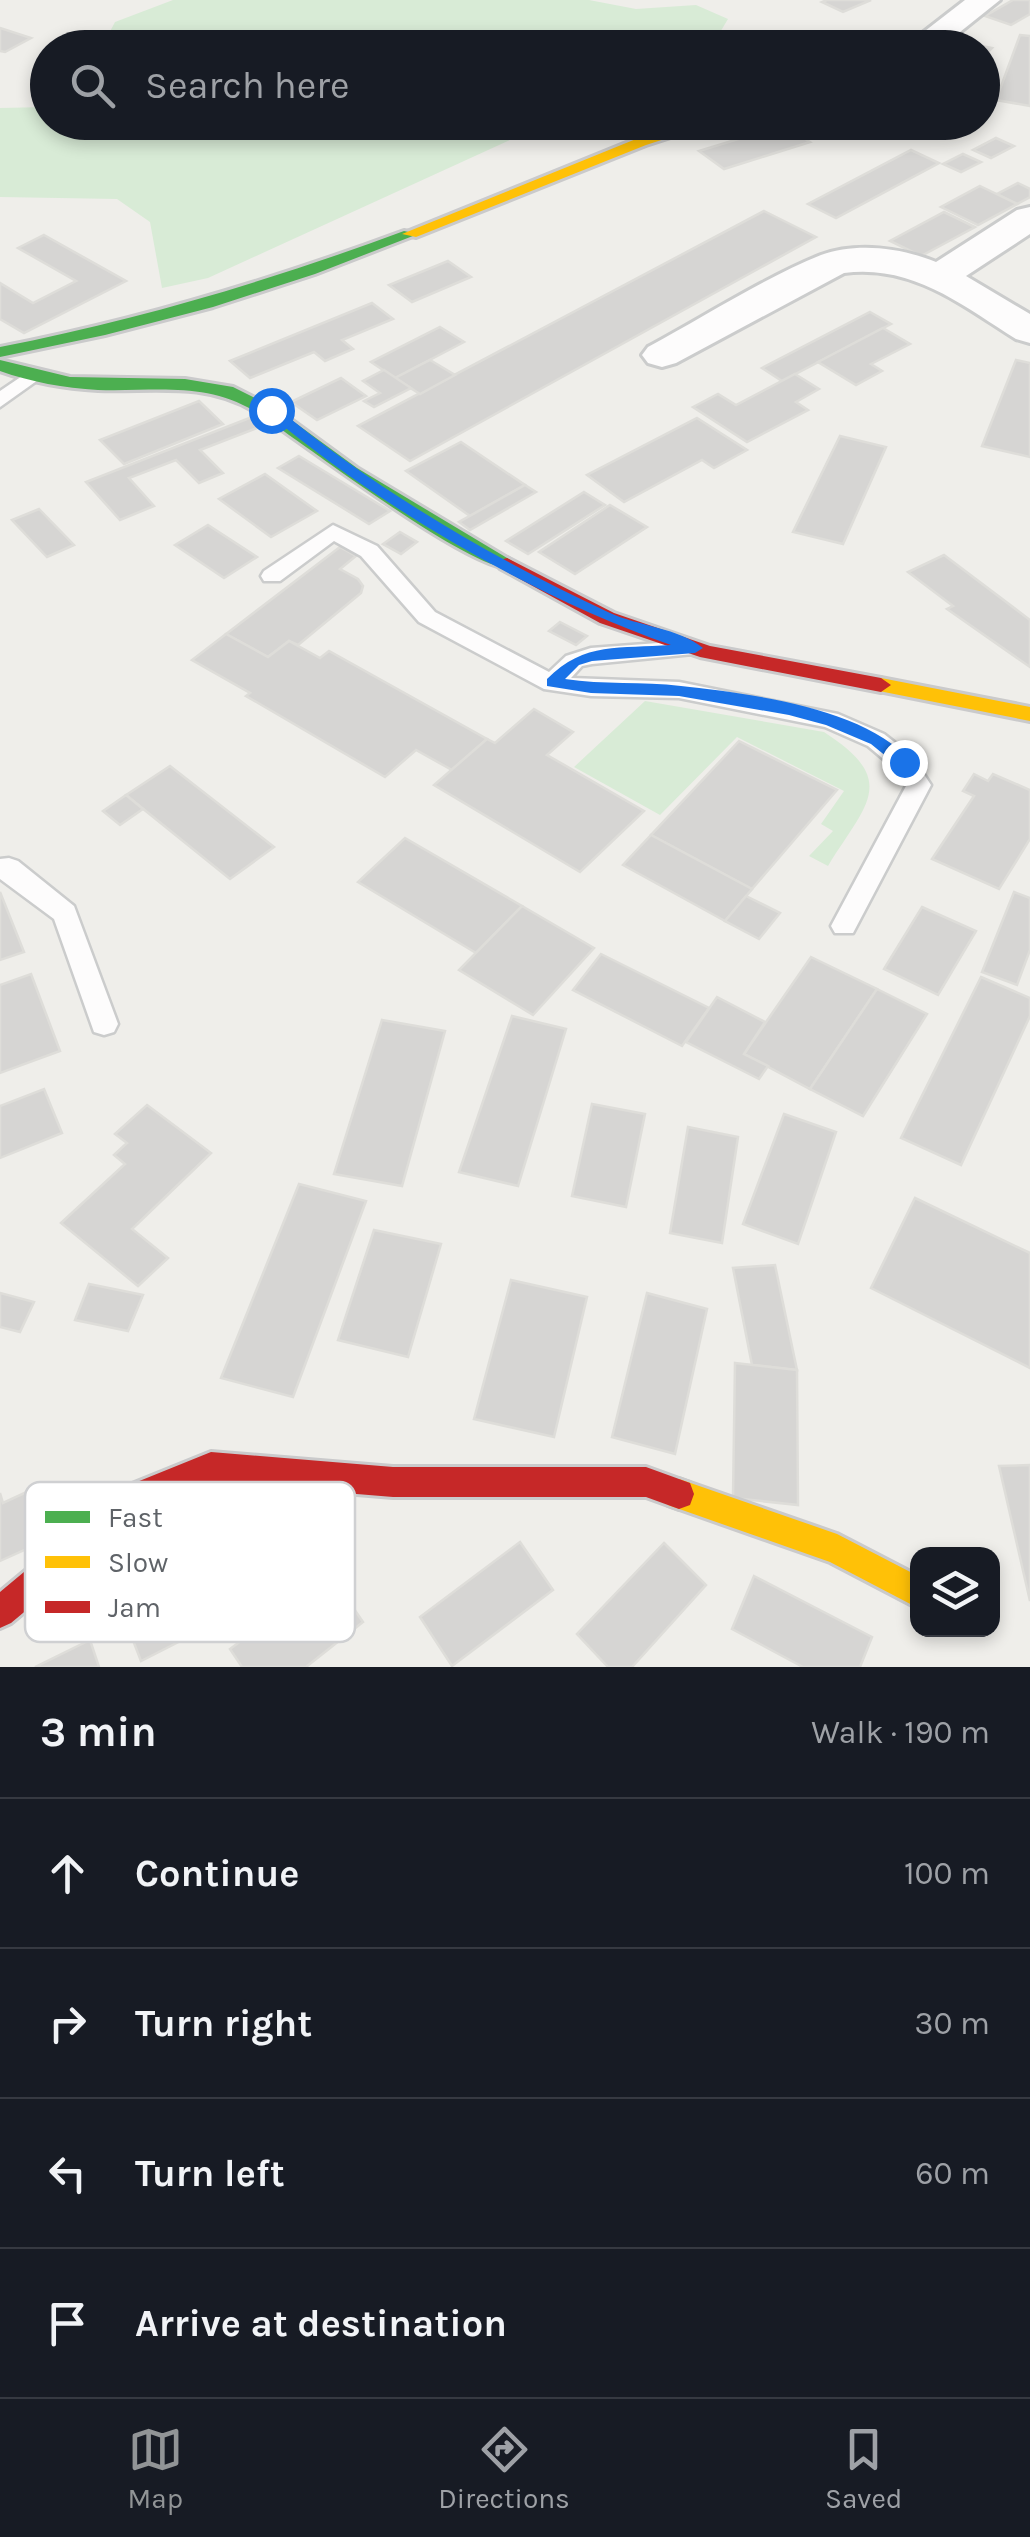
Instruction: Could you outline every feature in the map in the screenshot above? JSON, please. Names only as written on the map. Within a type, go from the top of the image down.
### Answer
[{"type":"street","points":[[944,30],[985,0]]},
{"type":"street","points":[[0,352],[40,346],[215,303],[648,140]]},
{"type":"street","points":[[940,276],[1030,218]]},
{"type":"street","points":[[662,355],[836,263],[882,256],[940,276],[1030,331]]},
{"type":"street","points":[[0,365],[31,376],[110,385],[157,382],[224,390],[271,410],[328,457],[444,530],[607,618],[695,648],[1030,714]]},
{"type":"street","points":[[174,1482],[210,1467],[393,1482],[646,1482],[837,1549],[910,1588]]},
{"type":"street","points":[[0,1612],[25,1591]]},
{"type":"lane","points":[[0,402],[31,376]]},
{"type":"lane","points":[[272,576],[333,532],[369,551],[428,618],[552,682],[591,688],[679,690],[830,720],[876,740],[904,762],[919,785],[844,926]]},
{"type":"lane","points":[[552,682],[574,661],[591,656],[695,648]]},
{"type":"lane","points":[[0,869],[9,868],[65,913],[104,1024]]},
{"type":"green space","points":[[173,0],[589,0],[636,9],[696,5],[728,19],[721,30],[111,30],[115,22]]},
{"type":"green space","points":[[30,107],[30,140],[510,140],[208,278],[162,288],[150,222],[117,199],[0,197],[0,108]]},
{"type":"green space","points":[[645,701],[824,732],[848,749],[869,780],[869,794],[828,866],[809,856],[833,831],[821,824],[844,791],[737,737],[660,815],[574,767]]},
{"type":"building","points":[[871,0],[843,12],[822,2]]},
{"type":"building","points":[[1013,0],[1030,0],[1030,14],[1011,25],[985,16]]},
{"type":"building","points":[[0,28],[30,38],[5,52],[0,51]]},
{"type":"building","points":[[1020,35],[1030,36],[1030,106],[1000,101],[1000,89]]},
{"type":"building","points":[[735,140],[810,142],[724,169],[699,151]]},
{"type":"building","points":[[992,140],[1014,146],[991,158],[973,150]]},
{"type":"building","points":[[911,150],[939,163],[836,218],[808,204]]},
{"type":"building","points":[[963,154],[981,162],[961,172],[943,164]]},
{"type":"building","points":[[1018,183],[1030,189],[1030,197],[1017,204],[997,194]]},
{"type":"building","points":[[980,186],[1017,204],[978,225],[941,207]]},
{"type":"building","points":[[764,211],[816,237],[410,461],[358,426]]},
{"type":"building","points":[[944,212],[975,227],[921,256],[890,241]]},
{"type":"building","points":[[44,235],[126,281],[24,333],[0,319],[0,283],[33,303],[76,281],[18,248]]},
{"type":"building","points":[[448,261],[471,277],[412,302],[389,285]]},
{"type":"building","points":[[372,303],[393,319],[342,340],[353,349],[325,361],[314,352],[250,378],[230,361]]},
{"type":"building","points":[[870,312],[891,324],[782,381],[762,368]]},
{"type":"building","points":[[440,327],[464,342],[395,378],[371,362]]},
{"type":"building","points":[[883,328],[910,344],[871,364],[882,371],[856,385],[818,362]]},
{"type":"building","points":[[430,360],[455,375],[420,394],[395,378]]},
{"type":"building","points":[[1016,360],[1030,363],[1030,457],[982,446]]},
{"type":"building","points":[[384,370],[411,388],[374,407],[364,401],[380,393],[363,381]]},
{"type":"building","points":[[795,374],[819,389],[796,402],[808,410],[747,442],[693,407],[718,394],[736,405]]},
{"type":"building","points":[[341,378],[366,396],[317,420],[291,402]]},
{"type":"building","points":[[199,401],[223,424],[124,464],[100,440]]},
{"type":"building","points":[[252,417],[262,426],[200,450],[223,473],[199,483],[176,460],[129,478],[154,506],[120,520],[86,482]]},
{"type":"building","points":[[697,418],[747,450],[714,468],[702,460],[624,502],[587,475]]},
{"type":"building","points":[[840,436],[886,447],[843,544],[793,532]]},
{"type":"building","points":[[461,442],[525,485],[470,516],[406,471]]},
{"type":"building","points":[[299,456],[390,511],[369,524],[278,468]]},
{"type":"building","points":[[265,474],[317,511],[271,537],[219,499]]},
{"type":"building","points":[[525,485],[536,492],[470,530],[459,522]]},
{"type":"building","points":[[584,492],[605,505],[528,554],[506,541]]},
{"type":"building","points":[[610,505],[647,527],[575,574],[539,552]]},
{"type":"building","points":[[39,509],[74,545],[47,557],[12,520]]},
{"type":"building","points":[[208,525],[257,557],[224,578],[175,545]]},
{"type":"building","points":[[400,532],[417,542],[401,554],[383,544]]},
{"type":"building","points":[[340,547],[356,556],[340,569],[358,579],[363,586],[361,593],[298,645],[289,641],[268,657],[226,634]]},
{"type":"building","points":[[944,555],[1030,620],[1030,667],[947,609],[953,606],[908,572]]},
{"type":"building","points":[[560,622],[587,636],[576,645],[549,631]]},
{"type":"building","points":[[226,634],[268,657],[289,641],[320,658],[329,651],[487,739],[452,770],[416,750],[385,777],[192,660]]},
{"type":"building","points":[[534,709],[573,732],[547,755],[644,811],[580,872],[434,785],[487,739],[495,743]]},
{"type":"building","points":[[739,741],[837,790],[752,889],[651,835]]},
{"type":"building","points":[[170,766],[274,847],[230,879],[126,795]]},
{"type":"building","points":[[974,774],[988,781],[993,774],[1030,790],[1030,839],[999,889],[932,859],[974,796],[963,791]]},
{"type":"building","points":[[126,795],[143,809],[120,825],[103,811]]},
{"type":"building","points":[[651,835],[752,889],[725,921],[623,865]]},
{"type":"building","points":[[405,838],[522,906],[476,953],[358,882]]},
{"type":"building","points":[[0,892],[24,952],[0,960]]},
{"type":"building","points":[[1014,892],[1030,898],[1030,950],[1017,985],[982,972]]},
{"type":"building","points":[[746,896],[780,913],[759,939],[725,921]]},
{"type":"building","points":[[522,906],[594,948],[533,1015],[459,970]]},
{"type":"building","points":[[922,907],[976,931],[938,995],[884,969]]},
{"type":"building","points":[[601,954],[709,1008],[682,1046],[573,990]]},
{"type":"building","points":[[811,957],[877,989],[810,1089],[744,1054]]},
{"type":"building","points":[[31,974],[60,1051],[0,1073],[0,985]]},
{"type":"building","points":[[981,977],[1030,998],[1030,1016],[961,1165],[901,1138]]},
{"type":"building","points":[[877,989],[927,1014],[863,1116],[810,1089]]},
{"type":"building","points":[[717,997],[765,1022],[744,1054],[768,1066],[759,1079],[686,1042]]},
{"type":"building","points":[[512,1016],[566,1029],[518,1186],[459,1172]]},
{"type":"building","points":[[382,1020],[445,1031],[402,1186],[334,1174]]},
{"type":"building","points":[[44,1089],[62,1133],[0,1158],[0,1106]]},
{"type":"building","points":[[592,1104],[645,1114],[626,1207],[572,1196]]},
{"type":"building","points":[[147,1105],[211,1153],[132,1229],[168,1258],[138,1286],[61,1223],[125,1164],[114,1155],[127,1143],[115,1134]]},
{"type":"building","points":[[784,1114],[836,1132],[798,1244],[743,1224]]},
{"type":"building","points":[[688,1127],[738,1137],[722,1243],[670,1233]]},
{"type":"building","points":[[299,1184],[366,1201],[293,1397],[221,1378]]},
{"type":"building","points":[[915,1198],[1030,1253],[1030,1368],[871,1288]]},
{"type":"building","points":[[374,1230],[441,1244],[408,1357],[338,1340]]},
{"type":"building","points":[[775,1265],[797,1370],[752,1365],[733,1268]]},
{"type":"building","points":[[511,1280],[587,1297],[554,1437],[474,1419]]},
{"type":"building","points":[[89,1284],[143,1295],[128,1331],[75,1320]]},
{"type":"building","points":[[0,1293],[34,1302],[20,1332],[0,1327]]},
{"type":"building","points":[[647,1293],[707,1309],[675,1454],[612,1437]]},
{"type":"building","points":[[735,1363],[797,1370],[798,1505],[733,1498]]},
{"type":"building","points":[[1030,1465],[1030,1601],[999,1466]]},
{"type":"building","points":[[0,1493],[3,1503],[25,1493],[25,1550],[0,1561]]},
{"type":"building","points":[[520,1542],[553,1590],[452,1666],[420,1617]]},
{"type":"building","points":[[664,1543],[706,1585],[632,1667],[608,1667],[577,1634]]},
{"type":"building","points":[[754,1576],[872,1637],[860,1667],[803,1667],[732,1629]]},
{"type":"building","points":[[355,1610],[363,1622],[355,1628]]},
{"type":"building","points":[[91,1642],[99,1667],[35,1667]]},
{"type":"building","points":[[134,1642],[178,1642],[141,1661]]},
{"type":"building","points":[[239,1642],[338,1642],[306,1667],[242,1667],[230,1649]]},
{"type":"traffic: fast","points":[[0,352],[208,303],[410,234]]},
{"type":"traffic: fast","points":[[0,365],[70,382],[185,384],[227,391],[269,412],[329,458],[395,500],[507,564]]},
{"type":"traffic: slow","points":[[410,234],[648,140]]},
{"type":"traffic: slow","points":[[881,685],[1030,714]]},
{"type":"traffic: slow","points":[[679,1494],[837,1549],[910,1589]]},
{"type":"traffic: jam","points":[[507,564],[607,618],[707,652],[881,685]]},
{"type":"traffic: jam","points":[[174,1482],[211,1467],[393,1482],[646,1482],[679,1494]]},
{"type":"traffic: jam","points":[[0,1612],[25,1591]]},
{"type":"route","points":[[271,410],[328,457],[444,530],[607,618],[695,648],[591,656],[574,661],[552,682],[591,688],[679,690],[789,710],[830,720],[876,740],[904,762]]}]
